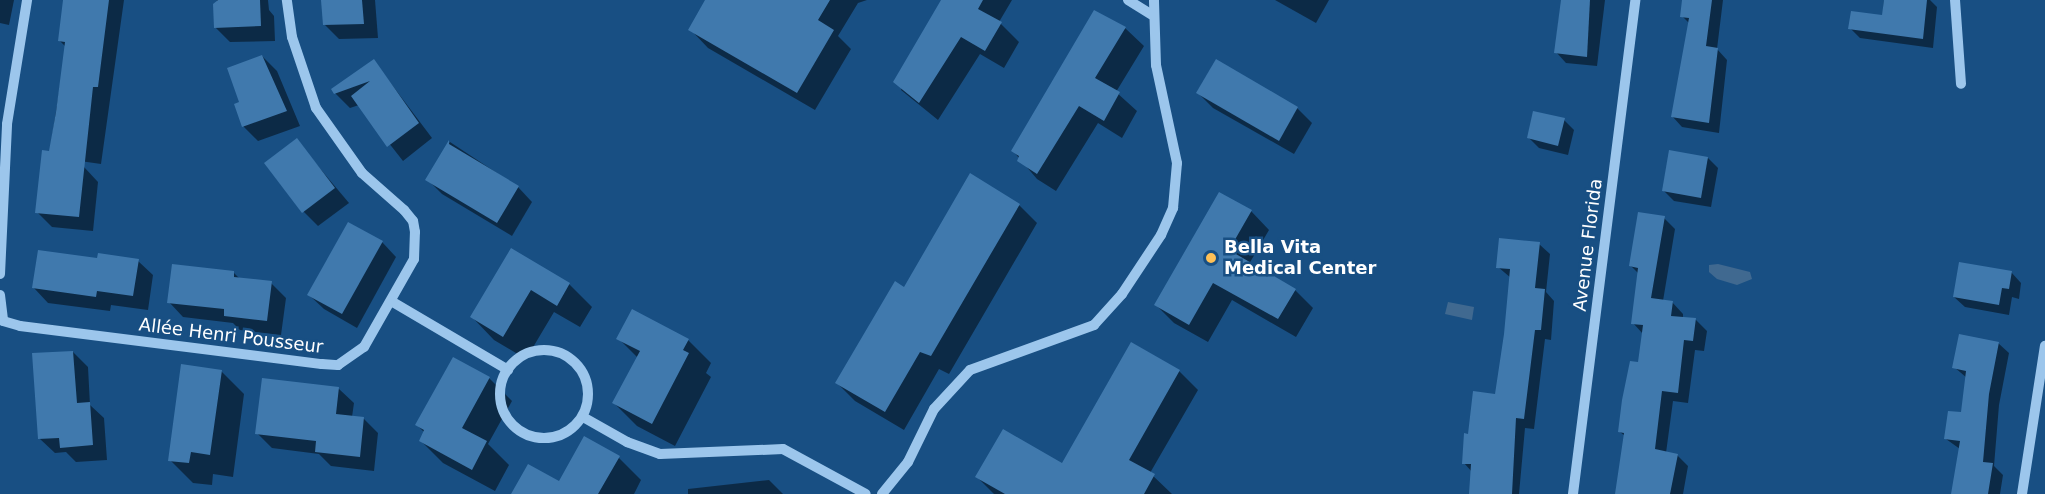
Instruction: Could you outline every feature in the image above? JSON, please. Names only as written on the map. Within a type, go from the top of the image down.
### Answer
[{"type":"street","points":[[0,274],[7,124],[27,0]]},
{"type":"street","name":"Allée Henri Pousseur","points":[[0,295],[3,321],[15,325],[240,356],[338,365],[364,347],[414,259],[417,244],[413,221],[362,173],[316,108],[292,37],[287,0]]},
{"type":"street","points":[[1128,0],[1152,15]]},
{"type":"street","points":[[882,494],[908,462],[934,409],[970,370],[1094,325],[1122,294],[1161,236],[1173,208],[1177,163],[1156,65],[1152,15],[1154,0]]},
{"type":"street","name":"Avenue Florida","points":[[1573,494],[1635,0]]},
{"type":"street","points":[[1955,0],[1962,84]]},
{"type":"street","points":[[391,301],[508,370]]},
{"type":"street","points":[[2022,494],[2045,346]]},
{"type":"street","points":[[547,349],[568,356],[584,372],[590,395],[583,417],[571,430],[554,438],[536,438],[519,431],[506,418],[500,401],[501,383],[508,370],[525,353],[547,349]]},
{"type":"street","points":[[583,417],[649,451],[687,454],[783,449],[866,494]]},
{"type":"water","points":[[1718,264],[1750,272],[1752,279],[1737,285],[1717,279],[1709,272],[1709,265]]},
{"type":"water","points":[[1448,302],[1474,307],[1472,320],[1445,314]]},
{"type":"building","points":[[63,0],[109,0],[98,87],[93,87],[79,217],[35,213],[42,150],[49,151],[56,112],[65,42],[58,41]]},
{"type":"building","points":[[218,0],[260,0],[261,26],[214,28],[213,4]]},
{"type":"building","points":[[321,0],[362,0],[364,24],[323,25]]},
{"type":"building","points":[[705,0],[830,0],[818,20],[834,30],[797,93],[688,30]]},
{"type":"building","points":[[941,0],[983,0],[978,9],[1002,22],[985,51],[961,37],[919,103],[893,82]]},
{"type":"building","points":[[1561,0],[1590,0],[1587,57],[1554,53]]},
{"type":"building","points":[[1682,0],[1712,0],[1706,46],[1718,48],[1709,123],[1671,117],[1689,18],[1680,17]]},
{"type":"building","points":[[1884,0],[1927,0],[1923,39],[1848,29],[1851,11],[1882,15]]},
{"type":"building","points":[[1094,10],[1126,27],[1095,78],[1120,92],[1104,121],[1079,106],[1037,174],[1017,161],[1019,156],[1011,151]]},
{"type":"building","points":[[262,55],[287,111],[242,127],[234,104],[239,102],[227,68]]},
{"type":"building","points":[[374,59],[419,123],[387,147],[351,96],[370,81],[334,94],[331,89]]},
{"type":"building","points":[[1216,59],[1298,107],[1279,141],[1196,93]]},
{"type":"building","points":[[1533,111],[1565,118],[1558,146],[1527,138]]},
{"type":"building","points":[[297,138],[335,188],[302,213],[264,163]]},
{"type":"building","points":[[449,140],[449,144],[519,186],[497,223],[425,180]]},
{"type":"building","points":[[1669,150],[1708,157],[1701,198],[1662,191]]},
{"type":"building","points":[[970,173],[1020,204],[931,356],[920,352],[885,412],[835,383],[895,281],[904,287]]},
{"type":"building","points":[[1219,192],[1252,210],[1229,250],[1296,289],[1278,319],[1213,283],[1189,325],[1154,305]]},
{"type":"building","points":[[1638,212],[1665,216],[1651,298],[1673,301],[1671,316],[1696,318],[1693,341],[1684,340],[1678,393],[1662,391],[1655,449],[1678,454],[1670,494],[1615,494],[1624,433],[1618,432],[1622,400],[1630,361],[1638,362],[1643,325],[1631,324],[1638,268],[1629,266]]},
{"type":"building","points":[[348,222],[383,241],[342,314],[307,295]]},
{"type":"building","points":[[1499,238],[1540,242],[1535,288],[1545,289],[1541,330],[1535,330],[1524,419],[1516,418],[1512,494],[1469,494],[1471,464],[1462,464],[1464,433],[1468,434],[1473,391],[1495,394],[1504,334],[1510,269],[1496,268]]},
{"type":"building","points":[[511,248],[570,283],[557,306],[531,290],[503,337],[470,317]]},
{"type":"building","points":[[38,250],[97,258],[98,253],[139,259],[133,296],[97,291],[96,297],[32,288]]},
{"type":"building","points":[[1959,262],[2012,271],[2009,289],[2002,288],[1999,305],[1953,297]]},
{"type":"building","points":[[172,264],[234,271],[234,277],[272,281],[267,321],[224,316],[224,309],[167,303]]},
{"type":"building","points":[[632,309],[689,339],[683,350],[689,353],[652,424],[612,403],[640,351],[616,339]]},
{"type":"building","points":[[1959,334],[1999,342],[1989,394],[1983,462],[1993,463],[1988,494],[1951,494],[1960,441],[1944,439],[1948,411],[1961,412],[1966,371],[1952,368]]},
{"type":"building","points":[[1131,342],[1180,370],[1129,460],[1155,474],[1144,494],[1005,494],[975,477],[1003,429],[1062,463]]},
{"type":"building","points":[[73,351],[77,403],[90,402],[93,445],[60,448],[59,438],[38,439],[32,353]]},
{"type":"building","points":[[453,357],[490,377],[462,428],[487,441],[472,470],[419,441],[424,430],[415,425]]},
{"type":"building","points":[[181,364],[222,370],[210,455],[191,452],[189,463],[168,461]]},
{"type":"building","points":[[262,378],[339,387],[336,414],[364,417],[360,457],[315,452],[316,441],[255,434]]},
{"type":"building","points":[[584,436],[620,456],[598,494],[511,494],[528,464],[559,481]]},
{"type":"place","name":"Bella Vita Medical Center","points":[[1211,258]]}]
